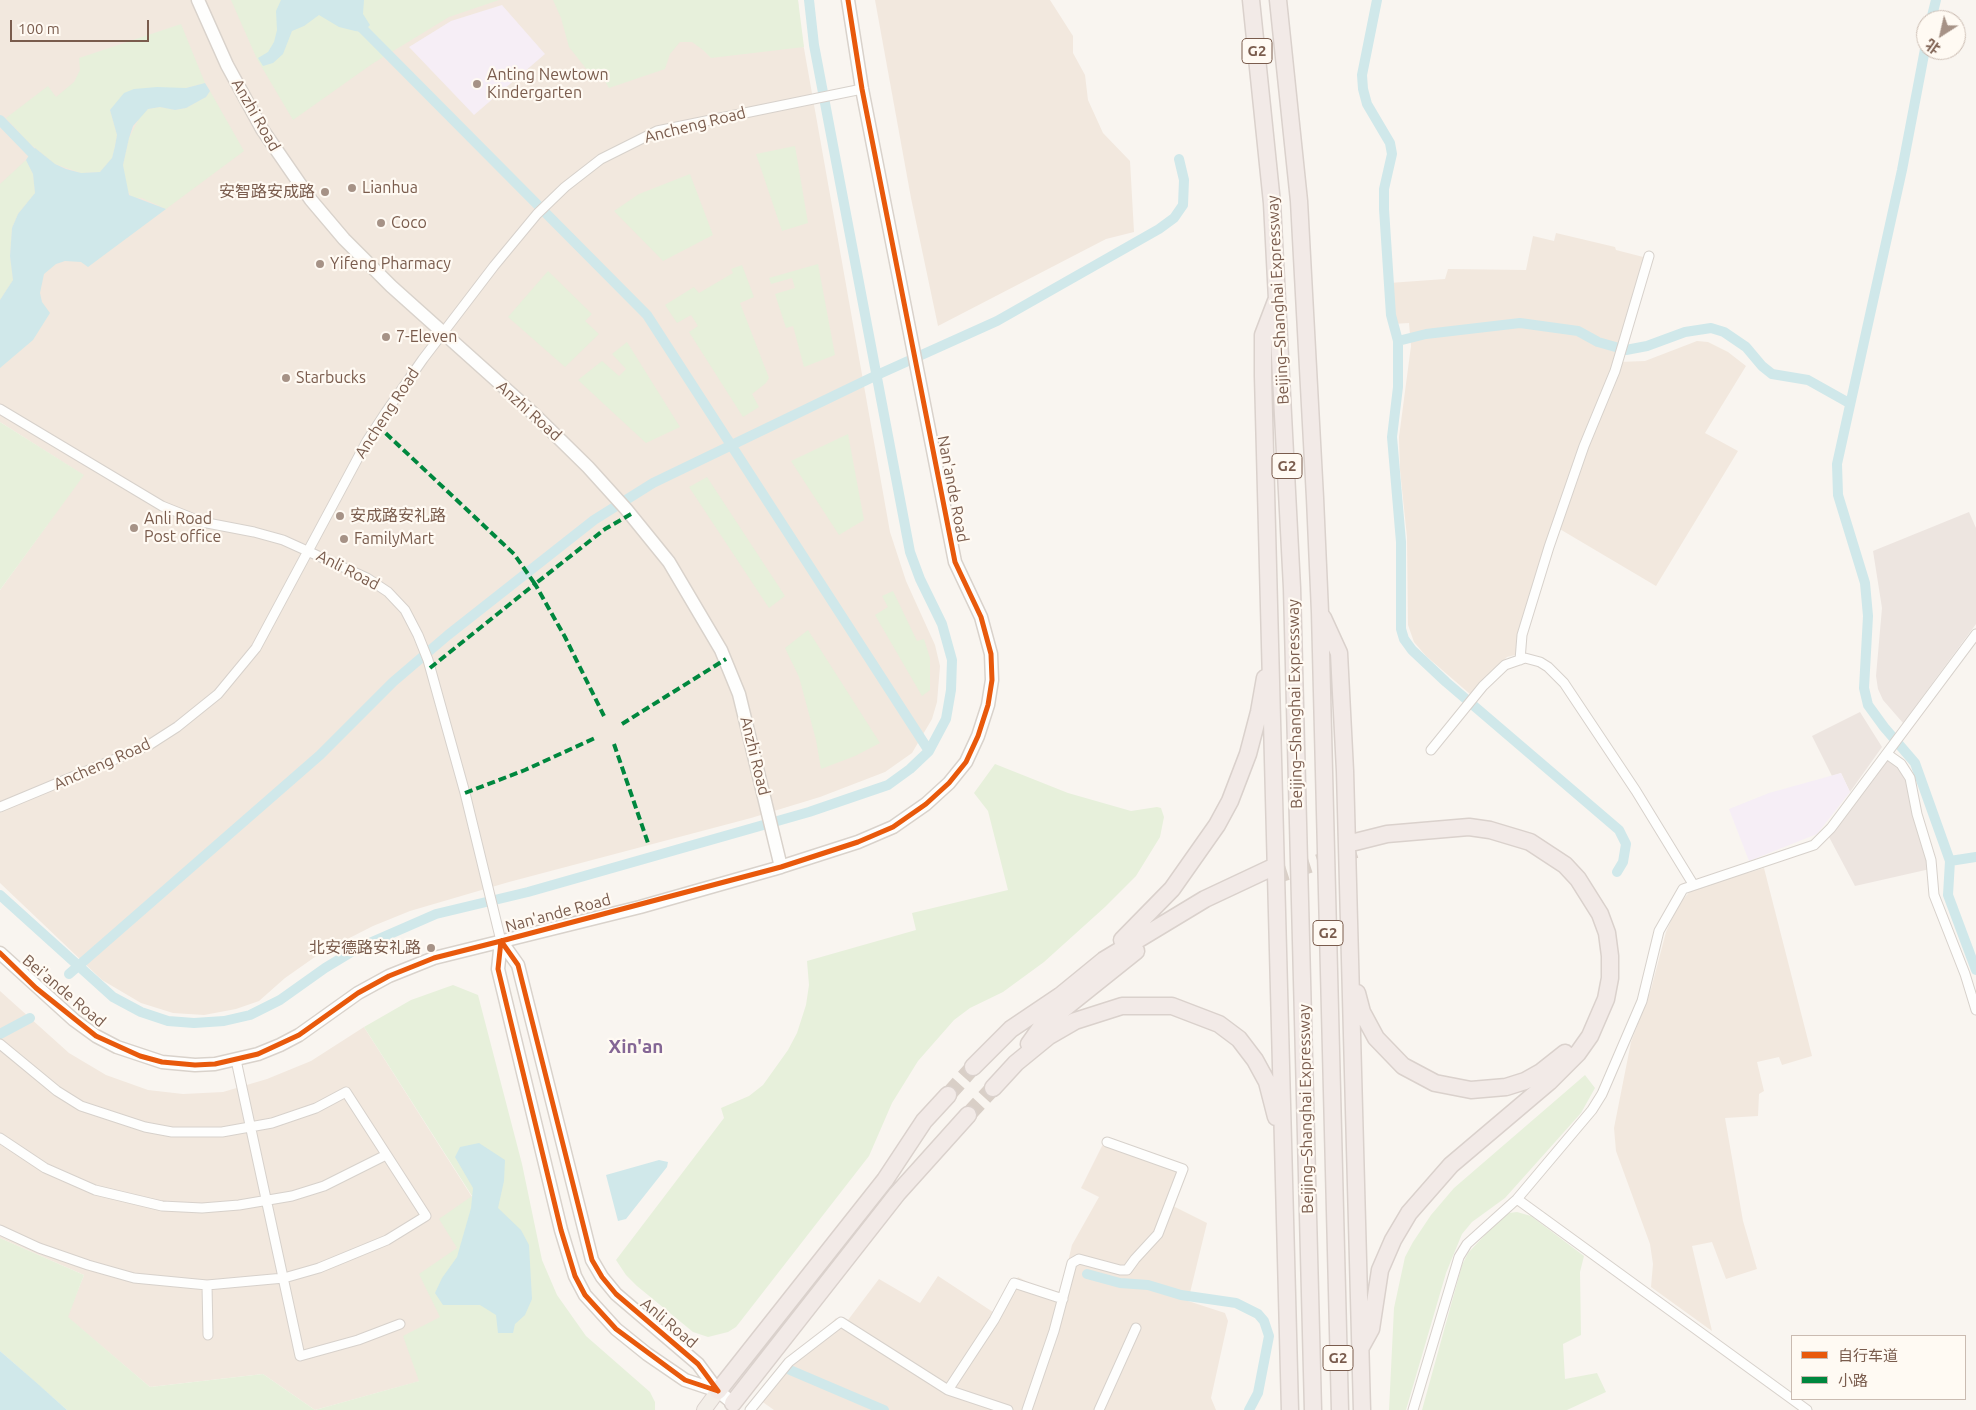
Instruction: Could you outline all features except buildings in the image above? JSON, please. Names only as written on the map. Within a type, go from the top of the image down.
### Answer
[{"type":"highway","name":"Beijing–Shanghai Expressway","points":[[1251,0],[1272,203],[1279,294],[1292,588],[1313,1410]]},
{"type":"highway","name":"Beijing–Shanghai Expressway","points":[[1278,0],[1299,201],[1320,612],[1340,1410]]},
{"type":"highway","points":[[1279,294],[1263,335],[1290,1410]]},
{"type":"highway","points":[[1320,612],[1339,653],[1347,812],[1362,1410]]},
{"type":"highway","points":[[973,1067],[1011,1029],[1060,996],[1104,960],[1172,889],[1217,825],[1230,801],[1248,754],[1260,712],[1264,680],[1272,655]]},
{"type":"highway","points":[[1356,846],[1448,834],[1488,836],[1527,848],[1576,882],[1608,941],[1610,978],[1606,999],[1593,1030],[1564,1068],[1474,1144],[1429,1188],[1409,1213],[1393,1240],[1380,1270],[1370,1329],[1360,1349]]},
{"type":"highway","points":[[993,1088],[1016,1063],[1041,1027],[1157,936],[1272,873],[1205,899],[1104,960]]},
{"type":"highway","points":[[1350,938],[1362,1012],[1376,1038],[1403,1066],[1435,1084],[1459,1089],[1489,1090],[1525,1081],[1557,1060],[1571,1047],[1592,1015],[1599,997],[1602,956],[1598,920]]},
{"type":"highway","points":[[1016,1063],[1049,1036],[1098,1012],[1122,1006],[1172,1006],[1195,1013],[1218,1024],[1239,1039],[1256,1060],[1267,1082],[1275,1114],[1283,1130]]},
{"type":"highway","points":[[718,1392],[885,1180],[924,1120],[948,1095]]},
{"type":"highway","points":[[740,1408],[896,1194],[968,1115]]},
{"type":"main road","points":[[704,1410],[718,1392]]},
{"type":"street","name":"Anzhi Road","points":[[198,0],[227,64],[262,129],[311,200],[344,239],[442,335],[535,415],[612,492],[673,569],[726,659],[739,694],[781,867]]},
{"type":"street","name":"Nan'ande Road","points":[[501,941],[781,867],[858,842],[893,826],[926,804],[949,783],[966,762],[978,736],[988,705],[992,680],[991,654],[982,617],[955,562],[862,89],[848,0]]},
{"type":"street","name":"Ancheng Road","points":[[0,807],[149,745],[199,710],[218,694],[256,648],[367,442],[423,358],[548,202],[595,163],[623,146],[656,131],[812,97],[862,89]]},
{"type":"street","points":[[1520,660],[1522,635],[1549,547],[1584,446],[1618,363],[1649,256]]},
{"type":"street","name":"Anli Road","points":[[0,409],[162,506],[202,522],[254,532],[308,551],[367,578],[388,592],[405,610],[428,660],[465,793],[487,890],[501,941],[518,965],[592,1260],[602,1277],[616,1294],[698,1364],[718,1392]]},
{"type":"street","points":[[1413,1410],[1460,1257],[1467,1244],[1517,1199],[1577,1130],[1602,1094],[1642,1001],[1659,931],[1683,888],[1814,845],[1831,828],[1976,634]]},
{"type":"street","points":[[1431,750],[1475,696],[1505,665],[1531,659],[1540,662],[1552,670],[1564,683],[1636,792],[1693,884]]},
{"type":"street","points":[[1888,752],[1901,764],[1910,778],[1917,814],[1931,860],[1934,895],[1965,974],[1976,1010]]},
{"type":"street","name":"Anli Road","points":[[501,941],[498,969],[575,1276],[585,1295],[616,1329],[685,1380],[718,1392]]},
{"type":"street","name":"Bei'ande Road","points":[[0,953],[74,1020],[96,1036],[140,1056],[172,1063],[195,1065],[236,1060],[280,1046],[358,993],[389,976],[434,958],[501,941]]},
{"type":"street","points":[[0,1230],[80,1262],[134,1278],[207,1285],[284,1278],[356,1255],[410,1228],[426,1216],[346,1092],[294,1117],[251,1128],[195,1133],[172,1132],[145,1127],[82,1106],[57,1091],[1,1044]]},
{"type":"street","points":[[236,1060],[300,1356],[358,1340],[400,1324]]},
{"type":"street","points":[[0,1138],[45,1168],[95,1190],[162,1206],[202,1208],[267,1202],[324,1186],[386,1155]]},
{"type":"street","points":[[1027,1410],[1075,1259],[1120,1270],[1130,1268],[1135,1258],[1158,1234],[1183,1169],[1107,1142]]},
{"type":"street","points":[[1517,1199],[1791,1399]]},
{"type":"street","points":[[948,1390],[994,1320],[1014,1283],[1018,1282],[1044,1294],[1063,1299]]},
{"type":"street","points":[[207,1285],[208,1335]]},
{"type":"street","points":[[718,1392],[740,1408],[789,1362],[841,1322],[948,1390],[1008,1410]]},
{"type":"street","points":[[1099,1410],[1136,1328]]},
{"type":"street","points":[[1793,1400],[1807,1410]]},
{"type":"shaded area","points":[[0,0],[798,0],[800,26],[890,532],[906,581],[935,645],[940,666],[937,702],[932,719],[912,753],[885,772],[820,797],[751,818],[509,882],[410,911],[373,926],[322,952],[285,978],[259,1001],[236,1009],[204,1015],[173,1013],[141,1003],[102,980],[0,883],[0,590],[83,475],[0,422]]},
{"type":"shaded area","points":[[875,0],[1050,0],[1073,36],[1073,53],[1085,75],[1088,100],[1103,133],[1130,161],[1134,232],[1106,239],[938,326],[911,198]]},
{"type":"shaded area","name":"Anting Newtown Kindergarten","points":[[502,5],[545,54],[474,115],[409,47],[451,21]]},
{"type":"shaded area","points":[[1556,233],[1615,247],[1616,250],[1651,259],[1619,362],[1645,361],[1697,341],[1708,342],[1728,352],[1746,366],[1705,433],[1738,451],[1656,586],[1558,528],[1524,636],[1524,653],[1507,657],[1470,694],[1426,656],[1414,642],[1408,625],[1407,537],[1400,470],[1399,437],[1411,346],[1409,323],[1392,324],[1389,283],[1445,279],[1448,269],[1526,270],[1533,236],[1554,241]]},
{"type":"shaded area","points":[[1969,512],[1976,528],[1976,624],[1903,723],[1883,700],[1878,689],[1876,676],[1882,608],[1873,551]]},
{"type":"shaded area","points":[[1860,712],[1882,747],[1850,792],[1841,773],[1832,776],[1812,736]]},
{"type":"shaded area","points":[[1887,760],[1898,767],[1907,780],[1930,869],[1855,886],[1829,837]]},
{"type":"shaded area","points":[[1841,773],[1850,792],[1817,834],[1749,861],[1729,809],[1769,793]]},
{"type":"shaded area","points":[[1764,868],[1812,1056],[1782,1065],[1779,1057],[1757,1062],[1764,1091],[1759,1094],[1758,1116],[1725,1118],[1743,1221],[1757,1269],[1726,1279],[1712,1242],[1692,1246],[1712,1331],[1651,1287],[1653,1264],[1650,1244],[1616,1151],[1614,1128],[1631,1042],[1651,989],[1666,932],[1678,905],[1692,889]]},
{"type":"shaded area","points":[[0,991],[69,1053],[106,1075],[148,1090],[183,1094],[223,1092],[267,1079],[311,1061],[364,1027],[472,1197],[440,1317],[420,1381],[315,1410],[263,1374],[150,1387],[67,1317],[84,1275],[0,1238]]},
{"type":"shaded area","points":[[1105,1140],[1188,1169],[1173,1206],[1207,1223],[1188,1301],[1225,1313],[1228,1321],[1211,1398],[1216,1410],[774,1410],[757,1398],[836,1318],[845,1324],[879,1279],[920,1303],[938,1276],[996,1314],[1018,1277],[1043,1290],[1060,1295],[1072,1245],[1099,1197],[1081,1188]]},
{"type":"green space","points":[[231,0],[499,0],[449,17],[372,64],[293,120],[257,59]]},
{"type":"green space","points":[[553,0],[798,0],[804,47],[711,58],[692,42],[680,42],[670,54],[665,69],[609,88],[603,78],[595,80],[569,47],[561,18]]},
{"type":"green space","points":[[181,24],[205,83],[186,88],[175,88],[110,110],[117,135],[112,158],[100,172],[81,173],[55,164],[29,143],[6,118],[48,86],[56,97],[74,82],[80,70],[79,58]]},
{"type":"green space","points":[[210,91],[244,151],[166,209],[142,198],[132,198],[125,186],[123,165],[129,138],[141,115],[148,109],[160,107],[175,110],[186,108],[206,97]]},
{"type":"green space","points":[[795,146],[808,223],[782,231],[756,154]]},
{"type":"green space","points":[[26,160],[33,174],[35,193],[18,214],[12,228],[10,256],[13,280],[0,300],[0,184]]},
{"type":"green space","points":[[690,174],[713,235],[663,261],[614,211],[639,194]]},
{"type":"green space","points":[[818,264],[835,355],[804,367],[793,326],[786,328],[775,294],[795,288],[792,278],[771,284],[769,278]]},
{"type":"green space","points":[[742,265],[754,297],[740,303],[769,378],[766,383],[752,394],[759,407],[743,417],[689,332],[698,326],[691,315],[677,323],[665,305],[694,287],[699,293],[733,273],[731,269]]},
{"type":"green space","points":[[548,271],[592,314],[585,321],[599,334],[565,367],[508,317]]},
{"type":"green space","points":[[627,342],[680,427],[646,443],[578,380],[602,361],[619,376],[626,369],[612,354]]},
{"type":"green space","points":[[0,422],[84,475],[0,590]]},
{"type":"green space","points":[[848,434],[864,520],[839,535],[791,461]]},
{"type":"green space","points":[[707,477],[785,596],[769,608],[689,487]]},
{"type":"green space","points":[[893,591],[917,641],[924,639],[930,658],[930,690],[922,696],[875,615],[888,607],[882,596]]},
{"type":"green space","points":[[808,630],[880,743],[855,756],[821,769],[816,740],[799,677],[785,648]]},
{"type":"green space","points":[[995,764],[1068,793],[1131,811],[1161,808],[1164,817],[1160,837],[1136,876],[1105,907],[1044,962],[1003,992],[970,1008],[954,1020],[918,1061],[892,1103],[869,1156],[736,1327],[728,1332],[708,1337],[693,1332],[637,1286],[626,1275],[616,1260],[724,1118],[721,1108],[749,1096],[763,1085],[788,1050],[797,1033],[806,1005],[809,985],[807,961],[916,930],[912,913],[1008,890],[988,811],[974,793]]},
{"type":"green space","points":[[453,985],[478,995],[522,1164],[542,1260],[557,1295],[586,1336],[650,1392],[655,1402],[655,1410],[315,1410],[419,1381],[403,1336],[440,1317],[419,1274],[457,1248],[439,1219],[472,1196],[364,1027],[411,1000]]},
{"type":"green space","points":[[1585,1075],[1595,1088],[1581,1113],[1505,1198],[1472,1222],[1462,1234],[1446,1273],[1406,1410],[1389,1410],[1394,1308],[1405,1257],[1413,1242],[1431,1215],[1454,1188]]},
{"type":"green space","points":[[1517,1212],[1531,1216],[1584,1256],[1580,1272],[1581,1335],[1563,1344],[1565,1379],[1597,1373],[1606,1392],[1567,1410],[1422,1410],[1462,1265],[1468,1253],[1497,1222],[1509,1213]]},
{"type":"green space","points":[[0,1238],[84,1275],[68,1317],[150,1387],[263,1374],[315,1410],[67,1410],[0,1351]]},
{"type":"water","points":[[281,0],[364,0],[363,14],[370,25],[363,32],[355,31],[339,27],[319,15],[304,26],[292,31],[283,54],[273,63],[263,66],[258,58],[268,52],[274,42],[277,30],[276,11]]},
{"type":"water","points":[[205,83],[210,91],[206,97],[186,108],[175,110],[160,107],[148,109],[133,126],[129,138],[123,165],[129,195],[166,209],[88,267],[81,262],[65,261],[56,264],[44,274],[40,293],[42,302],[50,313],[33,340],[0,368],[0,300],[13,280],[10,256],[12,228],[18,214],[35,193],[33,174],[26,160],[31,152],[35,148],[55,164],[66,169],[81,173],[100,172],[112,158],[117,135],[110,110],[124,93],[134,89],[157,87],[186,88]]},
{"type":"water","points":[[479,1143],[505,1160],[504,1181],[498,1208],[521,1230],[529,1245],[532,1299],[525,1315],[515,1324],[513,1333],[498,1333],[496,1315],[480,1305],[443,1305],[435,1293],[442,1278],[457,1257],[471,1208],[473,1188],[455,1157],[460,1147]]},
{"type":"water","points":[[659,1160],[668,1162],[667,1167],[626,1219],[618,1221],[606,1175]]},
{"type":"water","points":[[0,1351],[38,1384],[67,1410],[0,1410]]},
{"type":"waterway","points":[[0,895],[113,997],[141,1012],[168,1021],[194,1023],[224,1021],[250,1015],[280,1000],[325,968],[358,948],[436,914],[528,892],[809,812],[888,785],[910,769],[929,751],[946,719],[951,690],[952,660],[942,624],[920,579],[910,552],[814,45],[809,0]]},
{"type":"waterway","points":[[1377,0],[1362,75],[1367,104],[1390,143],[1392,154],[1384,189],[1384,209],[1391,315],[1398,341],[1398,387],[1392,437],[1401,542],[1401,629],[1404,639],[1412,650],[1446,682],[1619,830],[1626,844],[1623,862],[1617,872]]},
{"type":"waterway","points":[[1934,10],[1936,0]]},
{"type":"waterway","points":[[359,25],[647,315],[929,751]]},
{"type":"waterway","points":[[1923,60],[1902,170],[1837,464],[1838,495],[1865,583],[1868,616],[1864,688],[1868,705],[1915,763],[1950,861],[1948,895],[1976,970]]},
{"type":"waterway","points":[[0,120],[31,152]]},
{"type":"waterway","points":[[69,974],[320,755],[393,682],[448,635],[594,520],[653,483],[877,375],[997,321],[1159,229],[1174,218],[1183,205],[1184,180],[1179,159]]},
{"type":"waterway","points":[[1398,341],[1426,334],[1520,323],[1578,331],[1598,342],[1626,350],[1647,346],[1685,332],[1711,328],[1724,332],[1746,347],[1762,366],[1772,374],[1808,380],[1849,403]]},
{"type":"waterway","points":[[1950,861],[1976,857]]},
{"type":"waterway","points":[[0,1034],[30,1018]]},
{"type":"waterway","points":[[1087,1274],[1120,1283],[1148,1285],[1181,1295],[1236,1303],[1258,1314],[1264,1321],[1269,1336],[1258,1393],[1249,1410]]},
{"type":"waterway","points":[[790,1370],[884,1410]]},
{"type":"tunnel","points":[[1272,877],[1356,850]]},
{"type":"tunnel","points":[[948,1095],[973,1067]]},
{"type":"tunnel","points":[[968,1115],[993,1088]]},
{"type":"marked path","points":[[377,425],[514,554],[535,584],[605,529],[631,514]]},
{"type":"marked path","points":[[430,668],[535,584],[565,637],[604,716]]},
{"type":"marked path","points":[[622,724],[726,659]]},
{"type":"marked path","points":[[465,793],[525,770],[595,738]]},
{"type":"marked path","points":[[614,744],[648,843]]},
{"type":"cycle path","points":[[501,941],[781,867],[858,842],[893,827],[926,804],[949,783],[966,762],[978,736],[988,705],[992,680],[991,654],[981,617],[955,562],[862,89],[848,0]]},
{"type":"cycle path","points":[[0,953],[36,988],[96,1036],[140,1056],[162,1062],[195,1065],[215,1064],[258,1054],[299,1035],[358,993],[389,976],[434,958],[509,939]]},
{"type":"cycle path","points":[[501,941],[498,969],[561,1230],[575,1276],[585,1295],[616,1329],[685,1380],[718,1391]]},
{"type":"cycle path","points":[[501,941],[518,965],[592,1260],[602,1277],[616,1294],[698,1364],[718,1391]]},
{"type":"place","name":"Anting Newtown Kindergarten","points":[[477,84]]},
{"type":"place","name":"Lianhua","points":[[352,188]]},
{"type":"place","name":"安智路安成路","points":[[325,192]]},
{"type":"place","name":"Coco","points":[[381,223]]},
{"type":"place","name":"Yifeng Pharmacy","points":[[320,264]]},
{"type":"place","name":"7-Eleven","points":[[386,337]]},
{"type":"place","name":"Starbucks","points":[[286,378]]},
{"type":"place","name":"安成路安礼路","points":[[340,516]]},
{"type":"place","name":"Anli Road Post office","points":[[134,528]]},
{"type":"place","name":"FamilyMart","points":[[344,539]]},
{"type":"place","name":"北安德路安礼路","points":[[431,948]]},
{"type":"district","name":"Xin'an","points":[[636,1047]]}]
